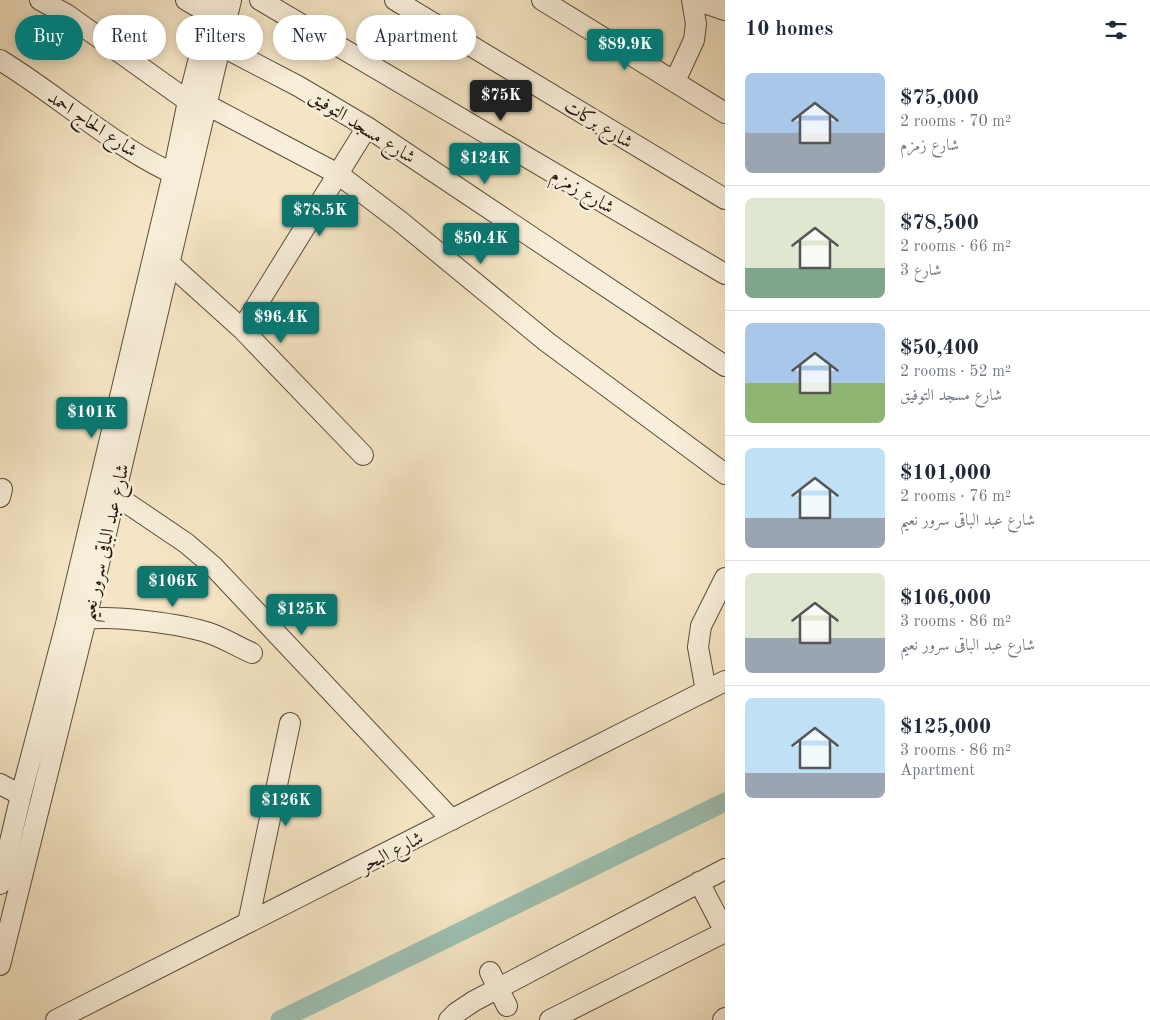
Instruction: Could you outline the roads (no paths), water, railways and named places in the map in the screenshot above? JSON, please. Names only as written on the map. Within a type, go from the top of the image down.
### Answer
[{"type":"street","points":[[40,0],[66,14],[198,103],[338,174],[401,222],[547,342],[725,474]]},
{"type":"street","points":[[186,0],[217,13]]},
{"type":"street","name":"شارع عبد الباقى سرور نعيم","points":[[0,884],[21,795],[181,178],[217,13],[232,0]]},
{"type":"street","name":"شارع زمزم","points":[[260,0],[725,274]]},
{"type":"street","name":"شارع بركات","points":[[396,0],[725,199]]},
{"type":"street","points":[[542,0],[725,113]]},
{"type":"street","points":[[675,81],[694,40],[696,24],[692,0]]},
{"type":"street","points":[[696,0],[725,10]]},
{"type":"street","name":"شارع الحاج احمد","points":[[0,60],[28,77],[103,133],[181,178]]},
{"type":"street","name":"شارع عبد الباقى سرور نعيم","points":[[198,103],[215,60]]},
{"type":"street","name":"شارع مسجد التوفيق","points":[[248,60],[298,86],[368,127],[725,366]]},
{"type":"street","points":[[242,329],[368,127]]},
{"type":"street","name":"شارع عبد الباقى سرور نعيم","points":[[0,965],[86,619],[170,264],[181,178]]},
{"type":"street","points":[[170,264],[242,329],[363,455]]},
{"type":"street","points":[[115,495],[186,542],[213,566],[452,820]]},
{"type":"street","points":[[706,690],[698,647],[701,626],[725,578]]},
{"type":"street","points":[[86,619],[108,618],[173,626],[209,633],[252,653]]},
{"type":"street","name":"شارع البحر","points":[[56,1020],[725,681]]},
{"type":"street","points":[[248,923],[290,723]]},
{"type":"street","points":[[0,784],[21,795]]},
{"type":"street","points":[[449,1020],[465,1006],[725,869]]},
{"type":"street","points":[[550,1020],[723,938],[699,882]]},
{"type":"waterway","points":[[280,1020],[725,802]]}]
